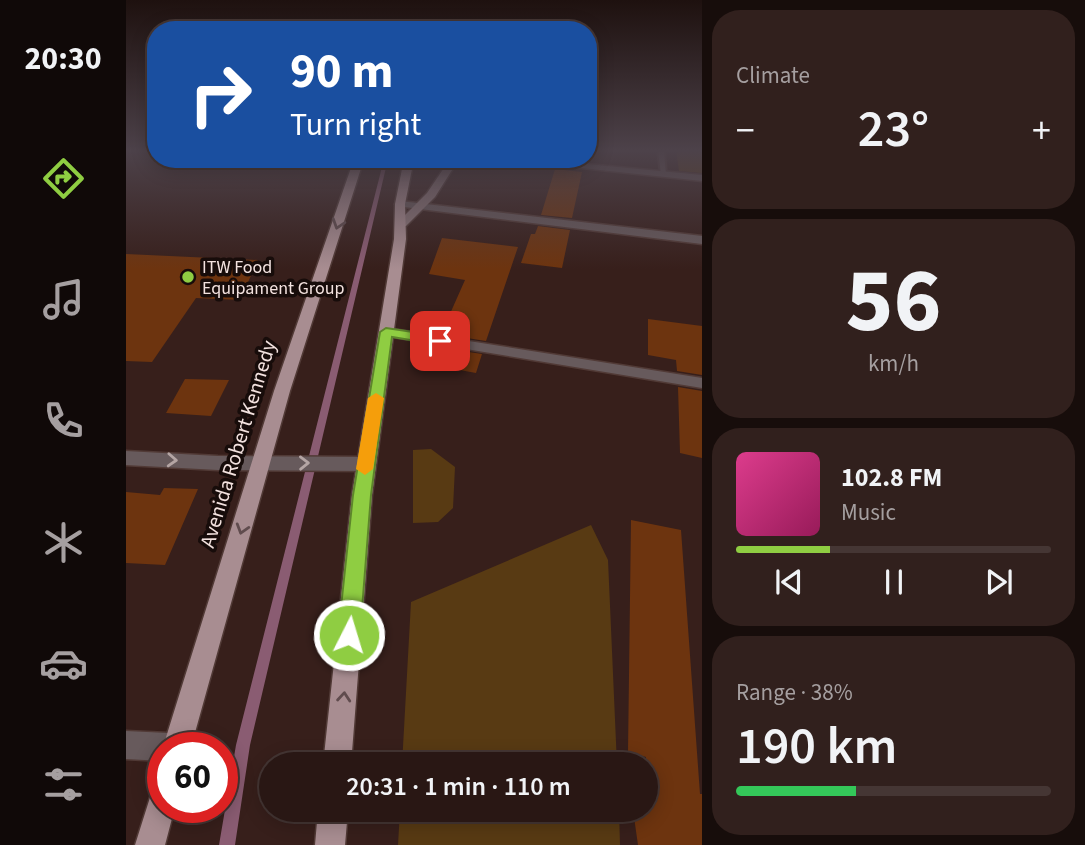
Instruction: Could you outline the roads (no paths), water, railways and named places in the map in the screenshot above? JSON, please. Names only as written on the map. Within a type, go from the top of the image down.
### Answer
[{"type":"main road","name":"Avenida Robert Kennedy","points":[[182,732],[350,189]]},
{"type":"main road","points":[[338,752],[365,464],[402,224],[400,204],[403,189]]},
{"type":"main road","points":[[330,845],[332,822]]},
{"type":"main road","points":[[150,845],[156,823]]},
{"type":"street","points":[[402,224],[420,207],[433,189]]},
{"type":"street","points":[[400,204],[702,240]]},
{"type":"street","points":[[386,332],[702,383]]},
{"type":"street","points":[[126,458],[365,464]]},
{"type":"street","points":[[126,745],[147,746]]},
{"type":"waterway","points":[[227,845],[243,745],[379,189]]},
{"type":"place","name":"ITW Food Equipament Group","points":[[188,277]]}]
